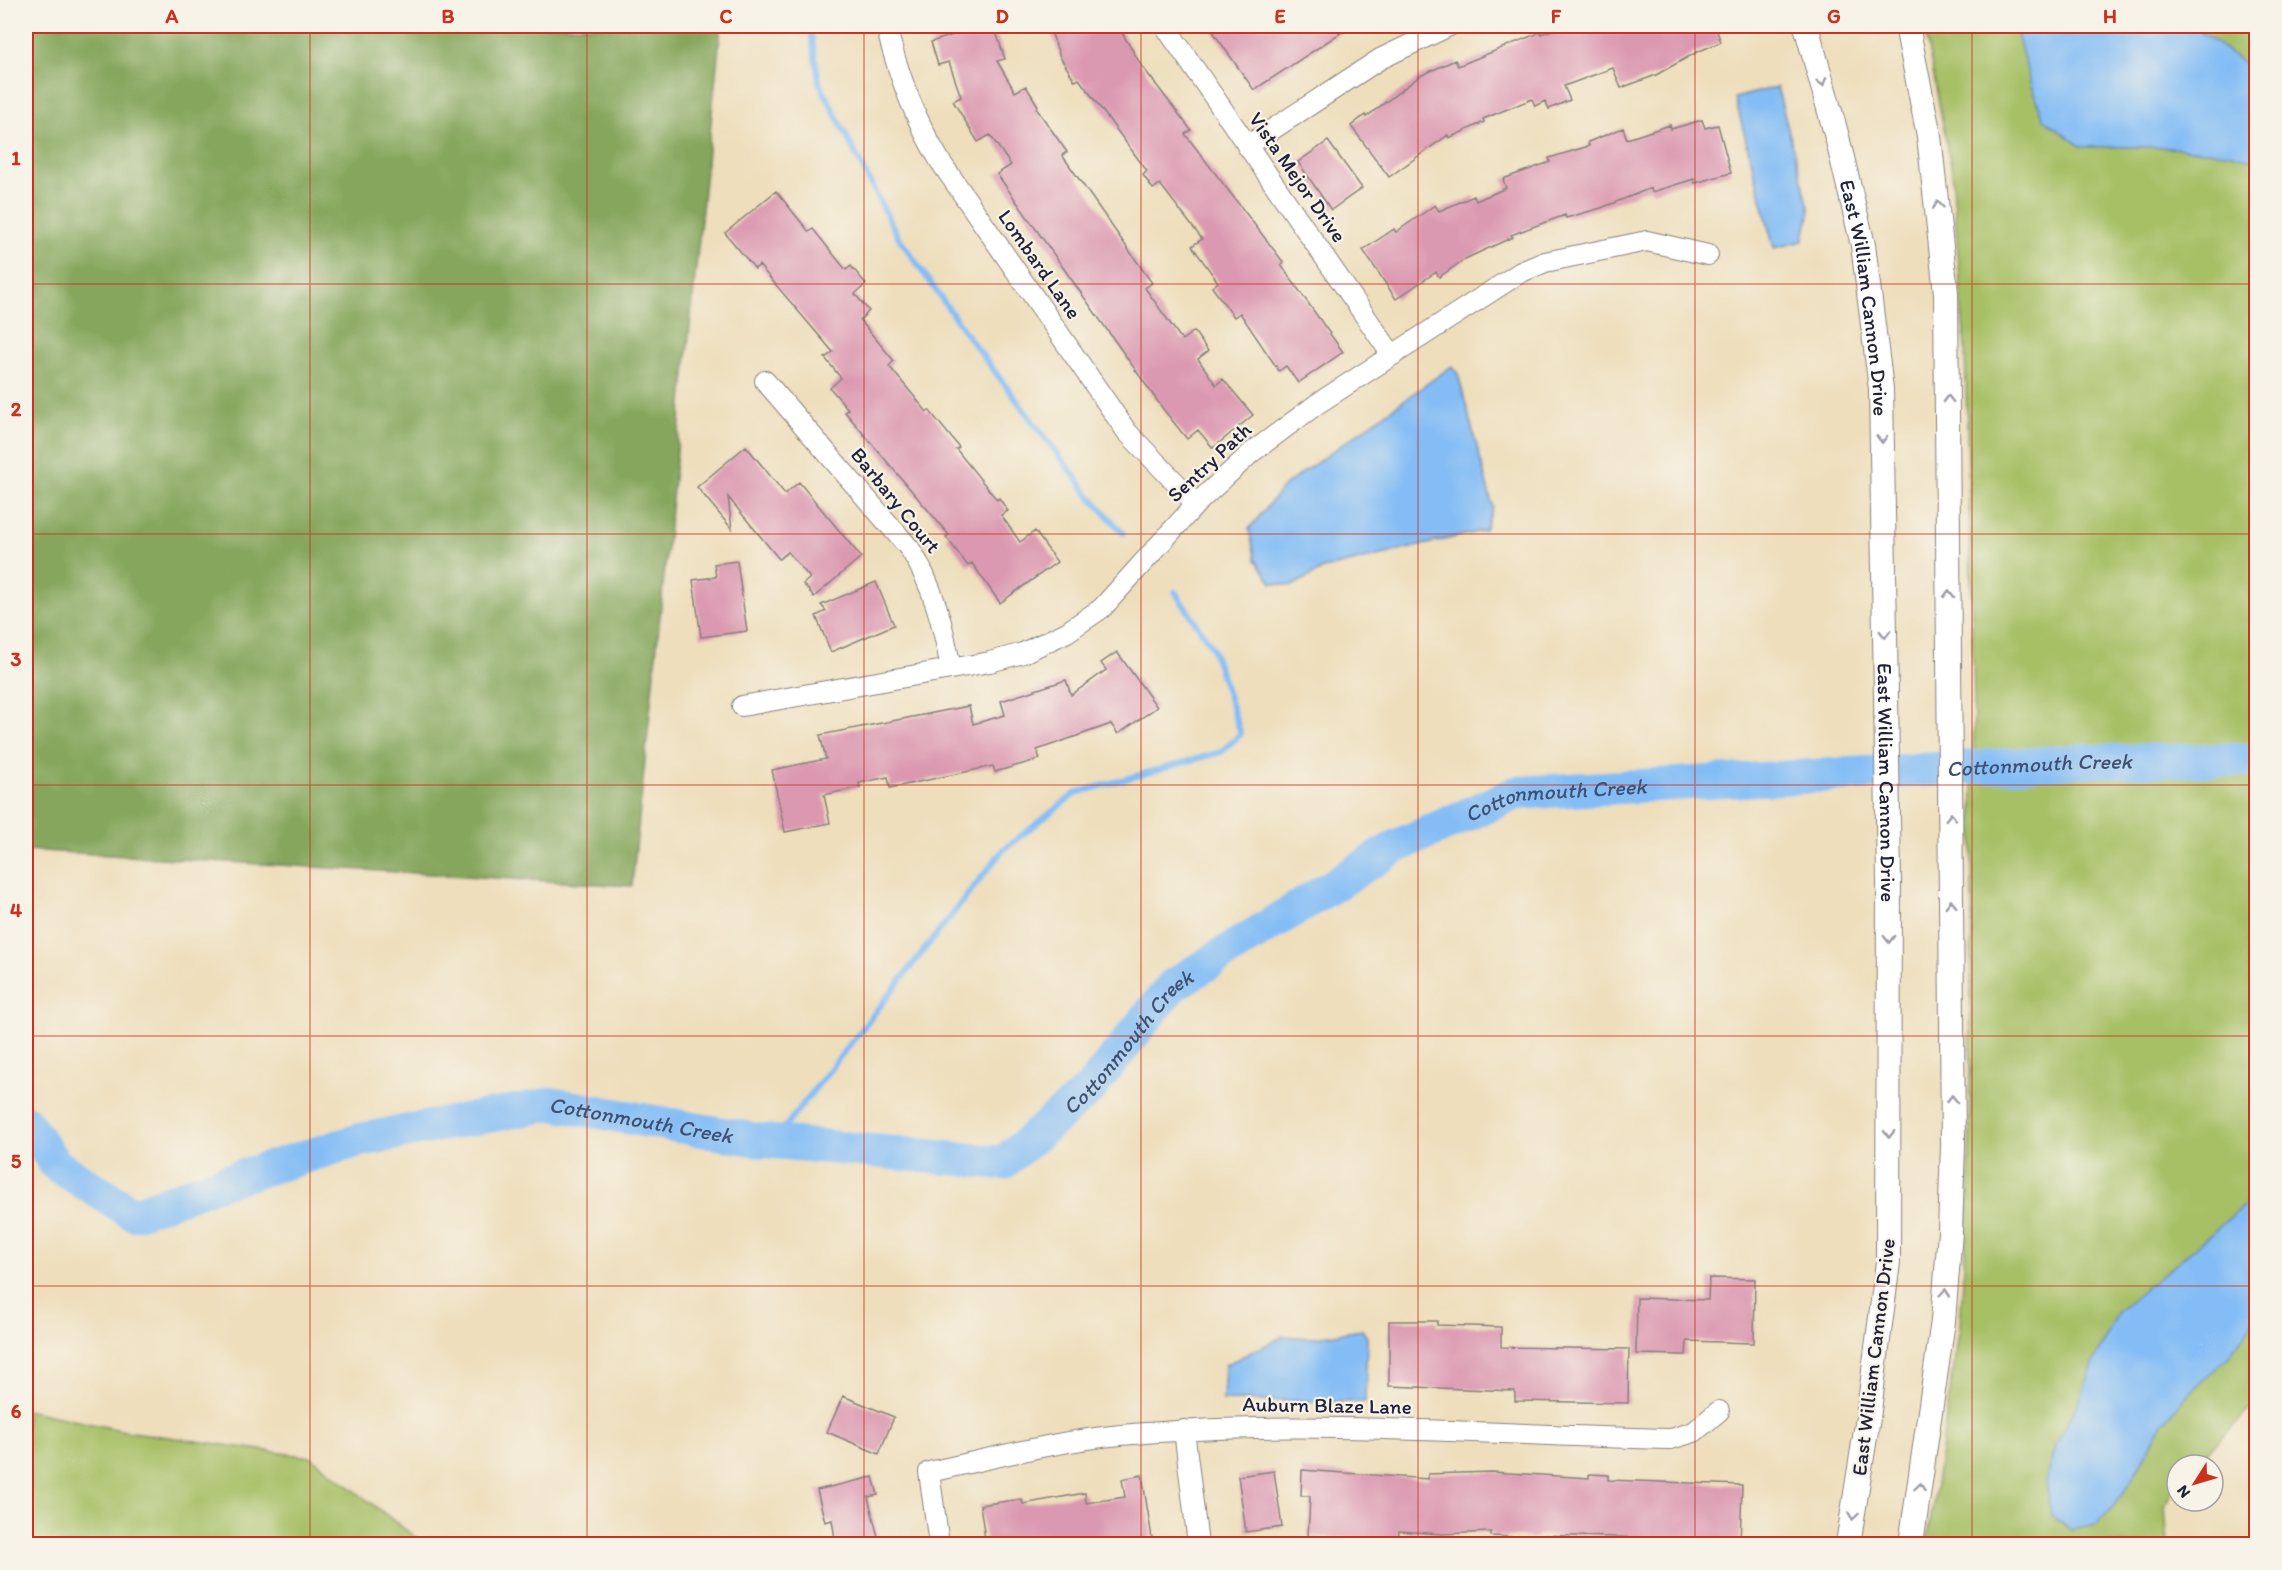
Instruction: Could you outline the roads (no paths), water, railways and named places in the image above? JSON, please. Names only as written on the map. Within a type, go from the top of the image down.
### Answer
[{"type":"street","name":"Lombard Lane","points":[[886,26],[898,74],[920,126],[940,161],[1126,432],[1196,504]]},
{"type":"street","name":"Vista Mejor Drive","points":[[1165,26],[1392,355]]},
{"type":"street","points":[[1247,146],[1380,59],[1449,26]]},
{"type":"street","name":"East William Cannon Drive","points":[[1806,26],[1837,137],[1863,245],[1880,378],[1889,881],[1888,1262],[1868,1418],[1848,1545]]},
{"type":"street","points":[[1907,26],[1929,136],[1946,293],[1951,674],[1950,876],[1953,1146],[1950,1232],[1941,1332],[1911,1545]]},
{"type":"street","name":"Sentry Path","points":[[742,706],[951,669],[1023,653],[1067,632],[1102,608],[1196,504],[1266,441],[1392,355],[1521,272],[1545,262],[1647,241],[1708,255]]},
{"type":"street","name":"Barbary Court","points":[[765,381],[910,549],[925,573],[940,612],[951,669]]},
{"type":"street","name":"Auburn Blaze Lane","points":[[939,1545],[929,1472],[1061,1443],[1119,1435],[1288,1425],[1671,1439],[1694,1432],[1719,1411]]},
{"type":"street","points":[[1184,1430],[1198,1545]]},
{"type":"water","points":[[2015,26],[2192,26],[2256,71],[2256,161],[2228,153],[2159,147],[2081,147],[2044,119],[2031,86]]},
{"type":"water","points":[[1777,87],[1810,211],[1803,241],[1774,248],[1735,98]]},
{"type":"water","points":[[1452,366],[1458,374],[1493,508],[1485,530],[1323,569],[1292,586],[1272,583],[1256,560],[1249,529],[1284,486]]},
{"type":"water","points":[[2256,1196],[2256,1319],[2229,1356],[2190,1392],[2163,1423],[2125,1492],[2097,1525],[2071,1530],[2051,1515],[2046,1481],[2057,1443],[2082,1395],[2094,1361],[2118,1312]]},
{"type":"water","points":[[1362,1330],[1367,1337],[1365,1402],[1223,1400],[1225,1365],[1284,1336],[1309,1338]]},
{"type":"waterway","points":[[810,26],[819,82],[897,235],[967,335],[1088,494],[1123,533]]},
{"type":"waterway","points":[[773,1142],[1003,850],[1076,793],[1221,752],[1241,734],[1212,647],[1175,592]]},
{"type":"waterway","name":"Cottonmouth Creek","points":[[26,1122],[56,1165],[134,1214],[222,1182],[360,1140],[552,1104],[763,1141],[1003,1163],[1089,1090],[1172,986],[1395,847],[1516,793],[2080,761],[2256,760]]}]
